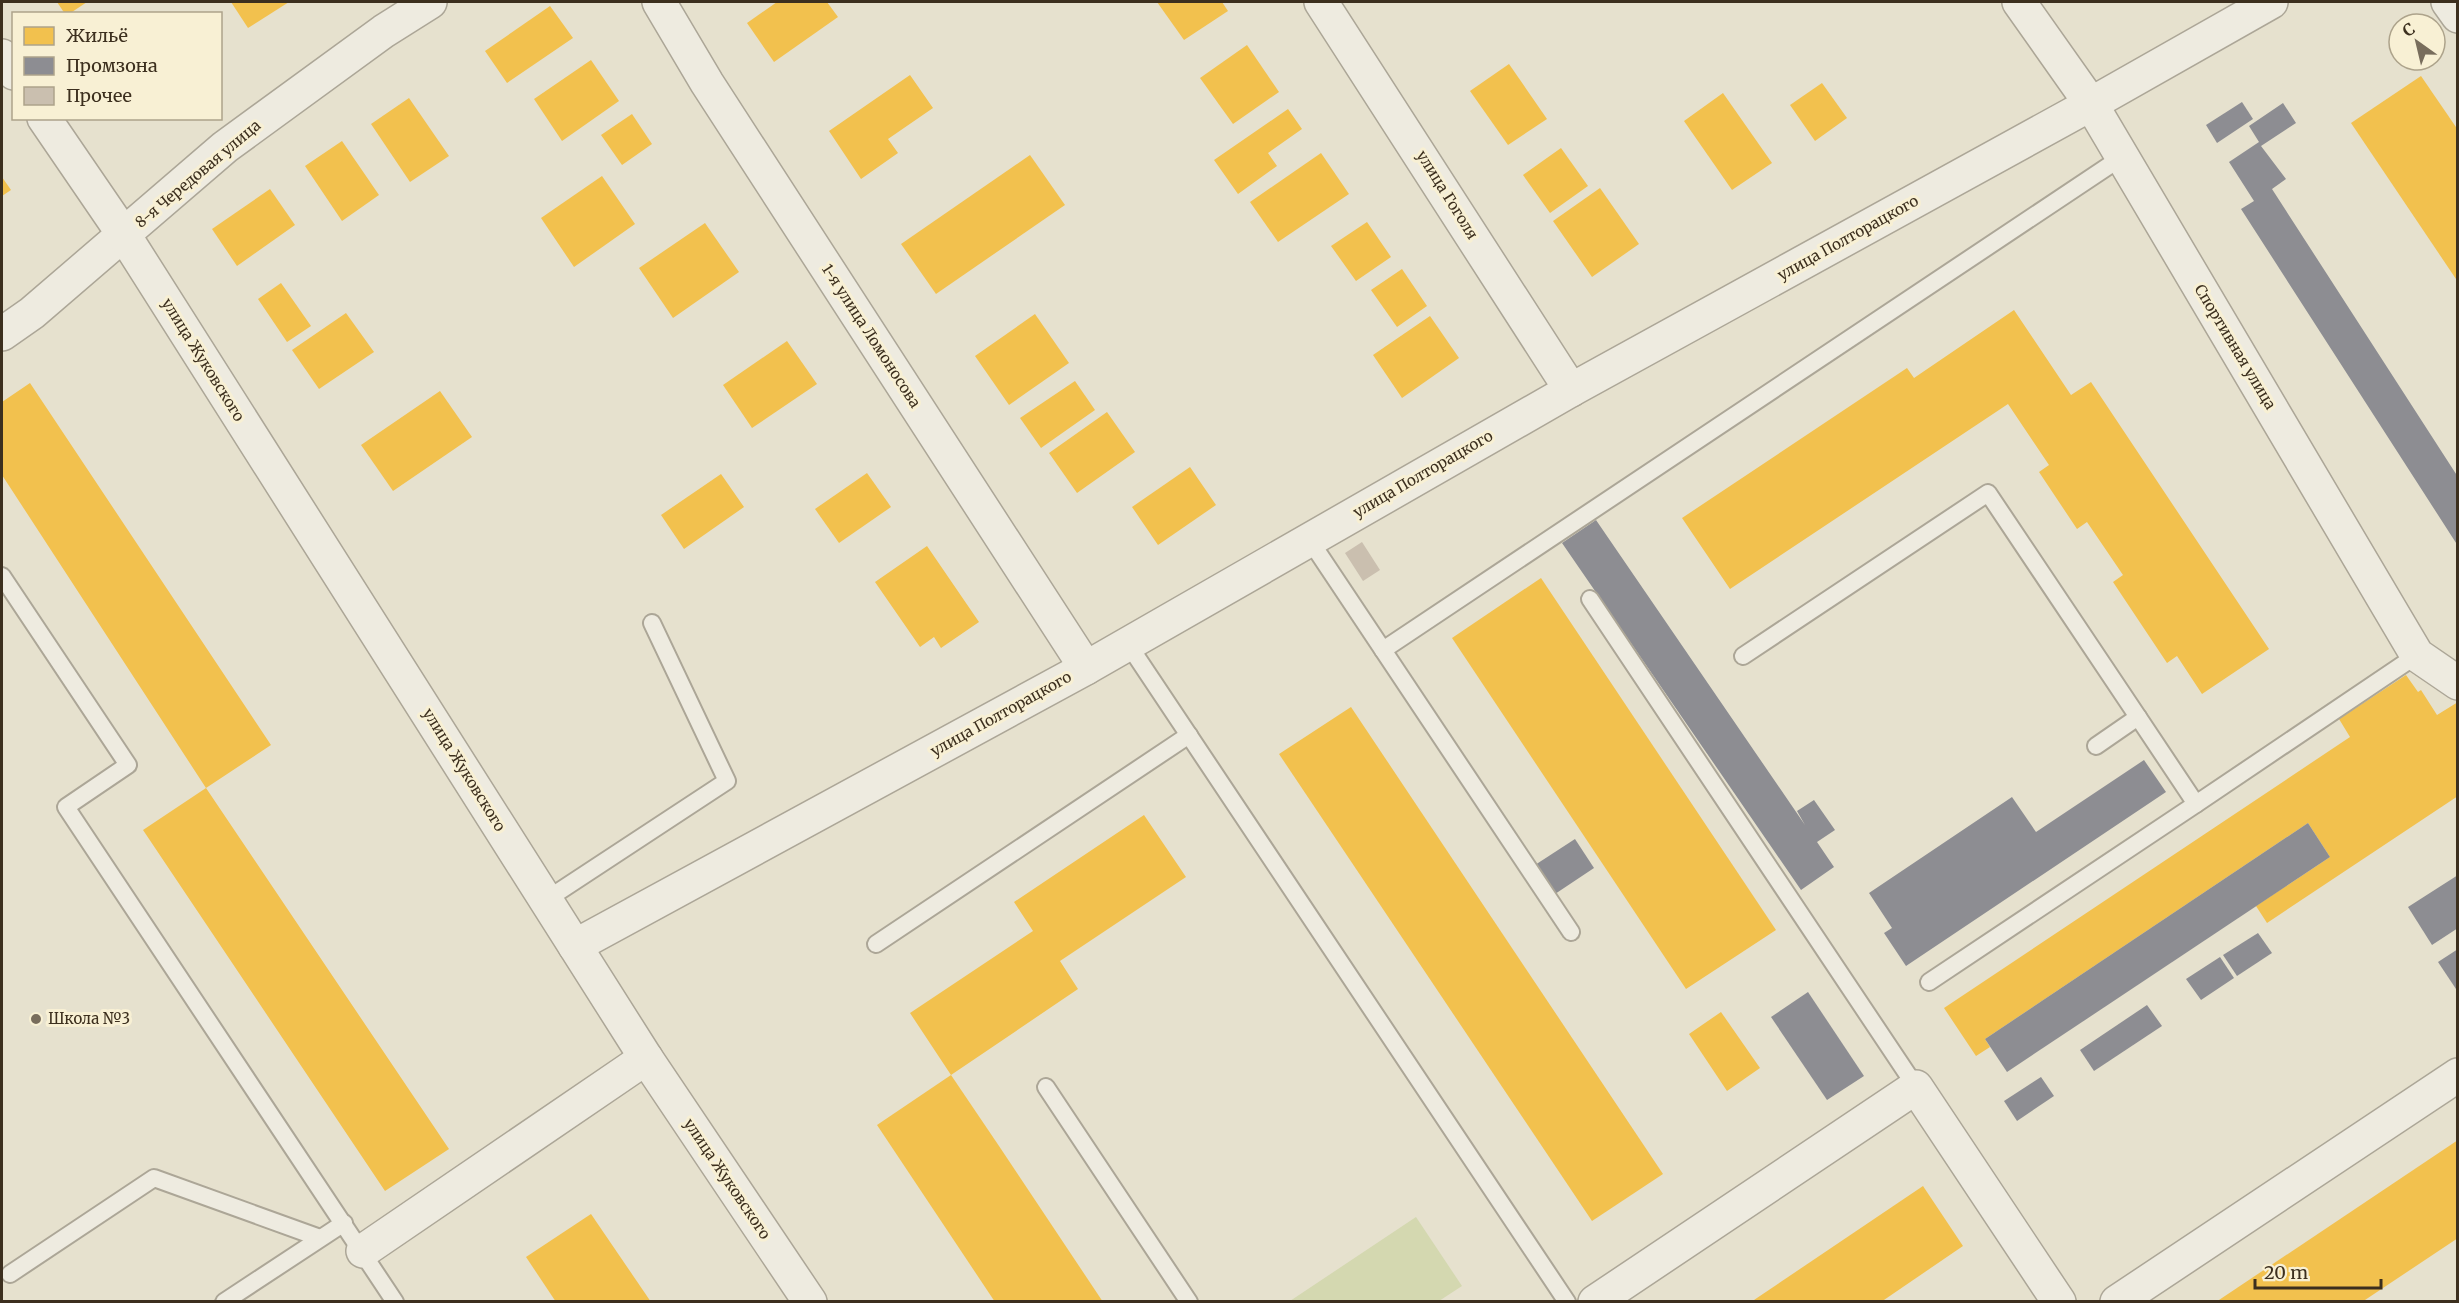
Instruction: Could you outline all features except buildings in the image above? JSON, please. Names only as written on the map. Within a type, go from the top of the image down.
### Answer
[{"type":"street","name":"8-я Чередовая улица","points":[[2,334],[32,313],[225,147],[384,31],[430,2]]},
{"type":"street","name":"1-я улица Ломоносова","points":[[659,2],[706,82],[1086,668]]},
{"type":"street","name":"улица Гоголя","points":[[1322,2],[1570,390]]},
{"type":"street","name":"Спортивная улица","points":[[2019,2],[2091,104],[2417,655],[2457,683]]},
{"type":"street","name":"улица Полторацкого","points":[[575,946],[1086,668],[1570,390],[2091,104],[2271,2]]},
{"type":"street","points":[[2448,2],[2457,16]]},
{"type":"street","points":[[2,56],[12,71]]},
{"type":"street","name":"улица Жуковского","points":[[45,120],[124,235],[646,1058],[810,1302]]},
{"type":"street","points":[[363,1251],[646,1058]]},
{"type":"street","points":[[2117,1302],[2457,1075]]},
{"type":"street","points":[[1595,1302],[1916,1088],[2059,1302]]},
{"type":"lane","points":[[1383,650],[2122,157]]},
{"type":"lane","points":[[1743,656],[1988,493],[2196,804]]},
{"type":"lane","points":[[1309,539],[1572,932]]},
{"type":"lane","points":[[2,576],[128,765],[66,807],[395,1302]]},
{"type":"lane","points":[[1590,599],[1916,1088]]},
{"type":"lane","points":[[546,900],[727,780],[652,623]]},
{"type":"lane","points":[[1128,644],[1567,1302]]},
{"type":"lane","points":[[1929,982],[2417,655]]},
{"type":"lane","points":[[2096,746],[2138,717]]},
{"type":"lane","points":[[876,944],[1188,735]]},
{"type":"lane","points":[[1046,1087],[1189,1302]]},
{"type":"lane","points":[[10,1274],[154,1178],[320,1238]]},
{"type":"lane","points":[[224,1302],[344,1223]]},
{"type":"green space","points":[[1416,1217],[1462,1286],[1439,1301],[1290,1301]]},
{"type":"place","name":"Школа №3","points":[[36,1019]]}]
